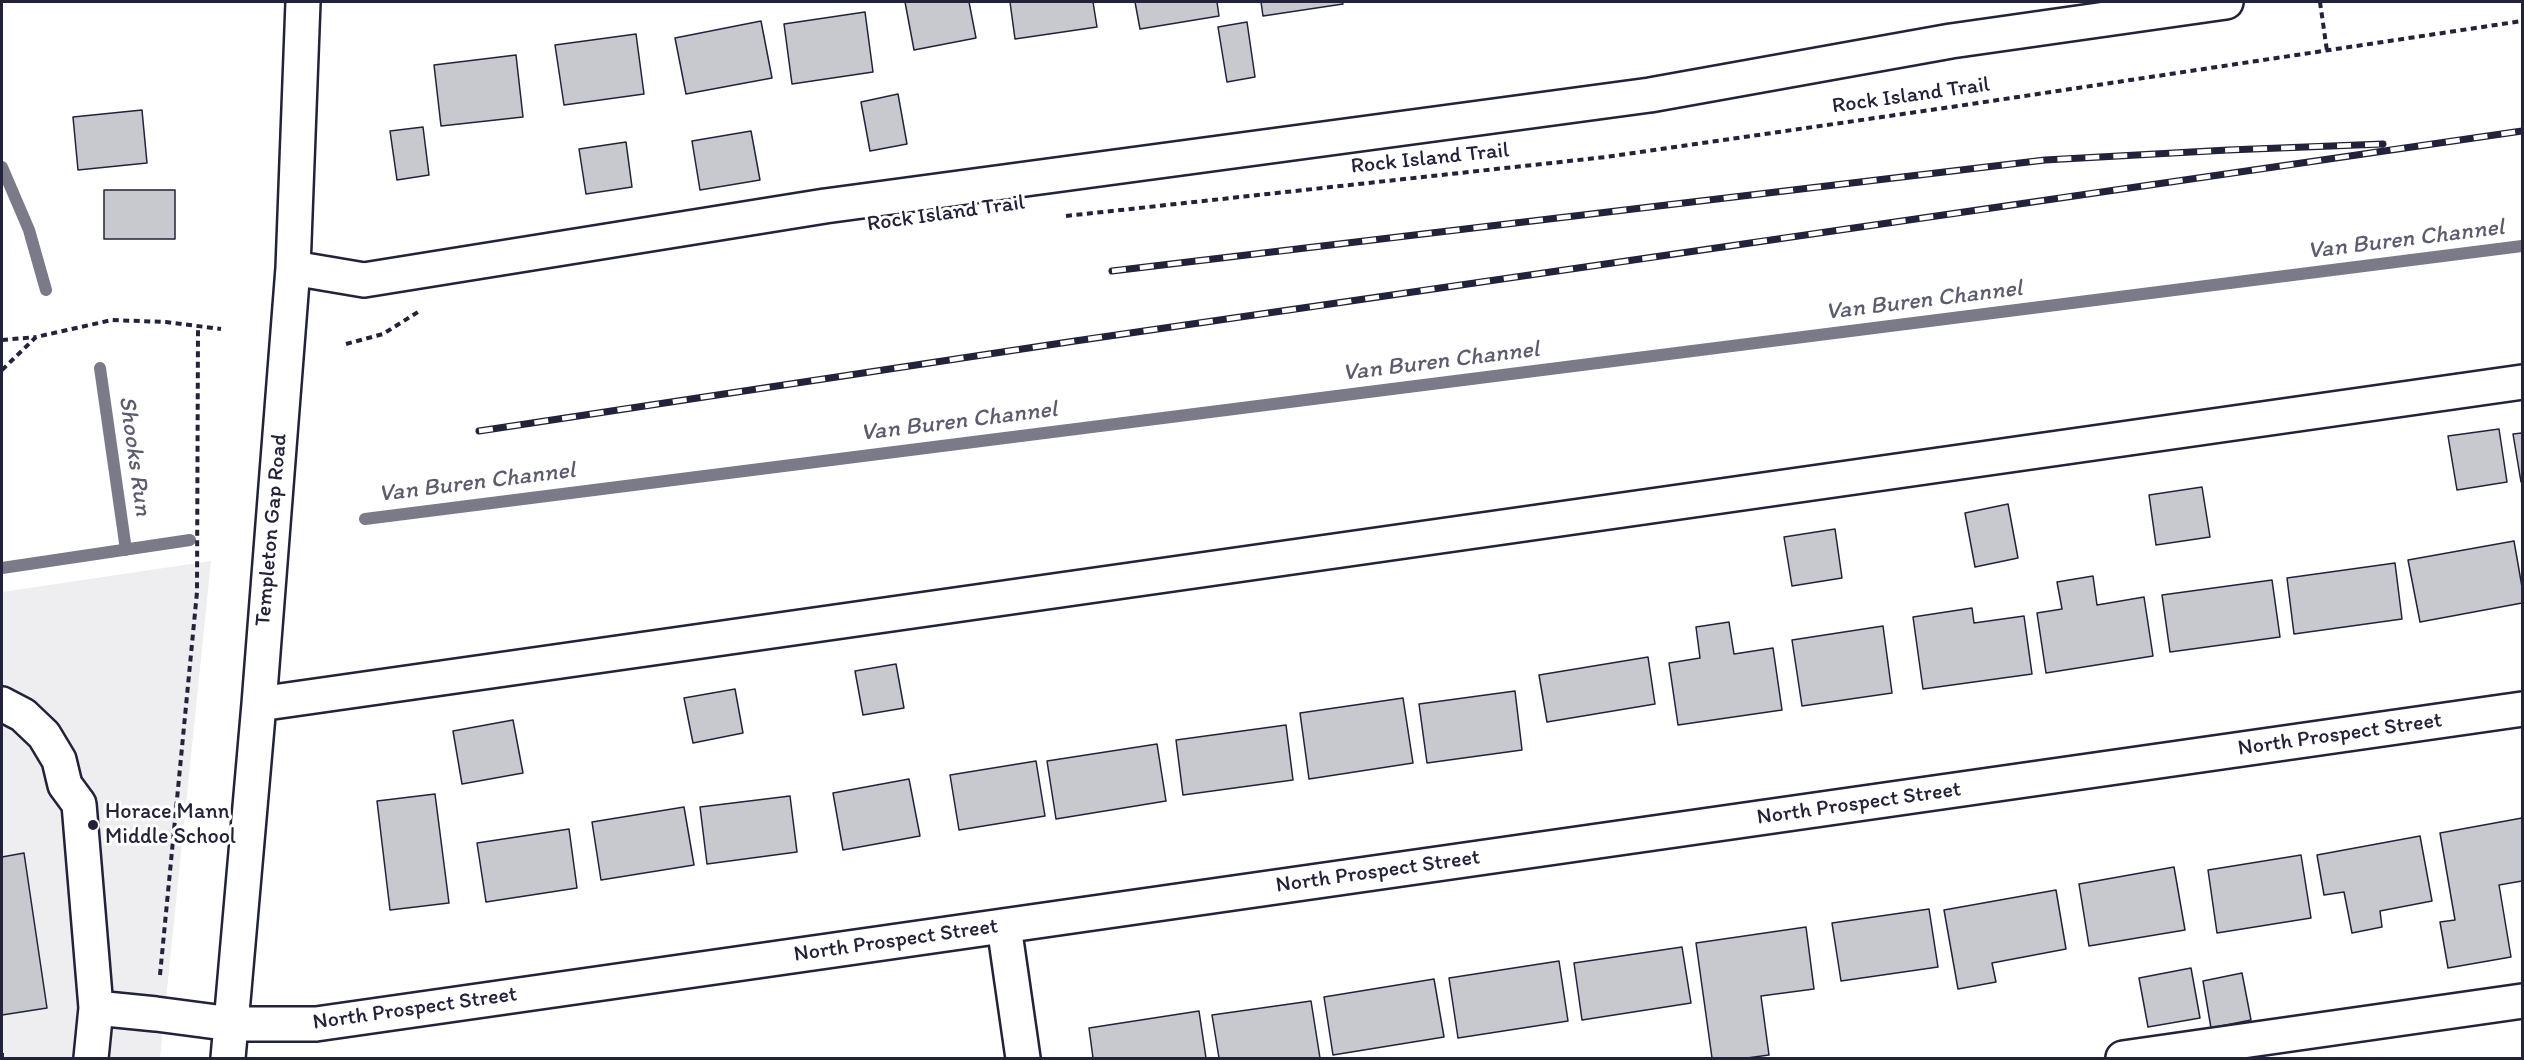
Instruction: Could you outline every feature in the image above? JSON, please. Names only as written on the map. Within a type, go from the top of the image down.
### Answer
[{"type":"street","name":"Templeton Gap Road","points":[[228,1059],[259,704],[293,268],[303,2]]},
{"type":"street","points":[[293,268],[364,280],[825,206],[1650,95],[1951,41],[2226,2]]},
{"type":"street","points":[[259,704],[2523,382]]},
{"type":"street","points":[[2,704],[23,715],[44,735],[59,760],[65,785],[79,804],[96,1008],[91,1059]]},
{"type":"street","name":"North Prospect Street","points":[[96,1008],[232,1024],[316,1024],[2523,709]]},
{"type":"street","points":[[1005,926],[1023,1059]]},
{"type":"street","points":[[2123,1059],[2523,1001]]},
{"type":"path","points":[[2320,2],[2327,51]]},
{"type":"path","name":"Rock Island Trail","points":[[1061,216],[1606,157],[2523,21]]},
{"type":"path","points":[[346,344],[383,334],[418,312],[430,310]]},
{"type":"path","points":[[2,340],[36,337],[112,320],[165,322],[221,329]]},
{"type":"path","points":[[156,1014],[197,592],[198,327]]},
{"type":"path","points":[[2,370],[36,337]]},
{"type":"path","points":[[2,1053],[2,1059]]},
{"type":"shaded area","name":"Horace Mann Middle School","points":[[211,561],[160,1058],[2,1058],[2,592]]},
{"type":"building","points":[[905,2],[969,2],[976,38],[914,50]]},
{"type":"building","points":[[1010,2],[1093,2],[1097,27],[1015,39]]},
{"type":"building","points":[[1135,2],[1217,2],[1219,16],[1140,29]]},
{"type":"building","points":[[1261,2],[1342,2],[1343,4],[1263,16]]},
{"type":"building","points":[[865,12],[873,72],[792,84],[784,24]]},
{"type":"building","points":[[761,21],[772,78],[686,94],[675,38]]},
{"type":"building","points":[[1247,22],[1255,77],[1227,82],[1218,27]]},
{"type":"building","points":[[636,34],[644,94],[564,105],[555,45]]},
{"type":"building","points":[[516,55],[523,117],[441,126],[434,65]]},
{"type":"building","points":[[898,94],[907,144],[870,151],[861,102]]},
{"type":"building","points":[[142,110],[147,163],[78,170],[73,117]]},
{"type":"building","points":[[423,127],[429,175],[397,180],[390,131]]},
{"type":"building","points":[[751,131],[760,180],[700,190],[692,141]]},
{"type":"building","points":[[626,142],[632,187],[586,194],[579,149]]},
{"type":"building","points":[[104,190],[175,190],[175,239],[104,239]]},
{"type":"building","points":[[2499,429],[2507,482],[2457,490],[2448,436]]},
{"type":"building","points":[[2522,433],[2522,482],[2521,482],[2513,434]]},
{"type":"building","points":[[2202,487],[2210,537],[2156,545],[2149,495]]},
{"type":"building","points":[[2008,504],[2018,558],[1975,567],[1965,513]]},
{"type":"building","points":[[1835,529],[1842,578],[1792,586],[1784,537]]},
{"type":"building","points":[[2514,541],[2522,587],[2522,603],[2420,622],[2408,560]]},
{"type":"building","points":[[2395,563],[2402,619],[2294,634],[2287,578]]},
{"type":"building","points":[[2093,576],[2097,605],[2144,597],[2153,656],[2046,673],[2037,613],[2062,609],[2057,582]]},
{"type":"building","points":[[2272,580],[2280,637],[2170,652],[2162,595]]},
{"type":"building","points":[[1972,608],[1974,623],[2024,616],[2032,674],[1923,689],[1913,617]]},
{"type":"building","points":[[1729,622],[1734,654],[1773,648],[1782,710],[1678,725],[1669,663],[1700,658],[1696,627]]},
{"type":"building","points":[[1883,626],[1892,693],[1802,706],[1792,640]]},
{"type":"building","points":[[1648,657],[1655,704],[1547,722],[1539,675]]},
{"type":"building","points":[[896,664],[904,708],[863,715],[855,671]]},
{"type":"building","points":[[735,689],[743,733],[693,743],[684,698]]},
{"type":"building","points":[[1515,691],[1522,750],[1427,763],[1419,704]]},
{"type":"building","points":[[1403,698],[1413,763],[1309,779],[1300,713]]},
{"type":"building","points":[[513,720],[523,773],[462,784],[453,731]]},
{"type":"building","points":[[1286,725],[1293,780],[1183,795],[1176,740]]},
{"type":"building","points":[[1157,744],[1166,801],[1056,819],[1047,761]]},
{"type":"building","points":[[1036,761],[1045,816],[959,830],[950,775]]},
{"type":"building","points":[[909,779],[920,836],[843,850],[833,793]]},
{"type":"building","points":[[435,794],[449,903],[390,910],[377,801]]},
{"type":"building","points":[[790,796],[797,852],[707,864],[700,807]]},
{"type":"building","points":[[684,807],[694,865],[601,880],[592,822]]},
{"type":"building","points":[[2522,818],[2522,881],[2499,885],[2511,957],[2448,968],[2440,922],[2455,920],[2440,833]]},
{"type":"building","points":[[569,829],[577,888],[486,902],[477,843]]},
{"type":"building","points":[[2420,836],[2432,901],[2380,911],[2382,927],[2352,933],[2344,892],[2324,895],[2317,855]]},
{"type":"building","points":[[24,853],[47,1008],[2,1015],[2,857]]},
{"type":"building","points":[[2301,855],[2311,918],[2217,933],[2208,870]]},
{"type":"building","points":[[2174,867],[2185,930],[2089,946],[2079,884]]},
{"type":"building","points":[[2056,890],[2066,949],[1992,963],[1996,982],[1958,989],[1944,910]]},
{"type":"building","points":[[1929,909],[1938,967],[1841,981],[1832,923]]},
{"type":"building","points":[[1806,927],[1814,989],[1761,996],[1769,1055],[1747,1058],[1712,1058],[1696,943]]},
{"type":"building","points":[[1682,947],[1691,1003],[1582,1020],[1574,963]]},
{"type":"building","points":[[1559,961],[1568,1021],[1458,1038],[1449,978]]},
{"type":"building","points":[[2191,968],[2200,1018],[2148,1027],[2139,978]]},
{"type":"building","points":[[2242,973],[2251,1020],[2211,1028],[2203,981]]},
{"type":"building","points":[[1434,979],[1444,1037],[1333,1055],[1324,997]]},
{"type":"building","points":[[1311,1001],[1320,1058],[1219,1058],[1212,1015]]},
{"type":"building","points":[[1199,1011],[1206,1058],[1093,1058],[1089,1028]]},
{"type":"waterway","name":"Shooks Run","points":[[2,167],[29,230],[46,290]]},
{"type":"waterway","name":"Van Buren Channel","points":[[365,519],[2522,246]]},
{"type":"waterway","name":"Shooks Run","points":[[100,368],[126,550]]},
{"type":"waterway","name":"Van Buren Channel","points":[[2,568],[190,540]]},
{"type":"railway","points":[[479,431],[1075,341],[2522,131]]},
{"type":"railway","points":[[1112,271],[2045,160],[2383,144]]},
{"type":"place","name":"Horace Mann Middle School","points":[[93,825]]}]
